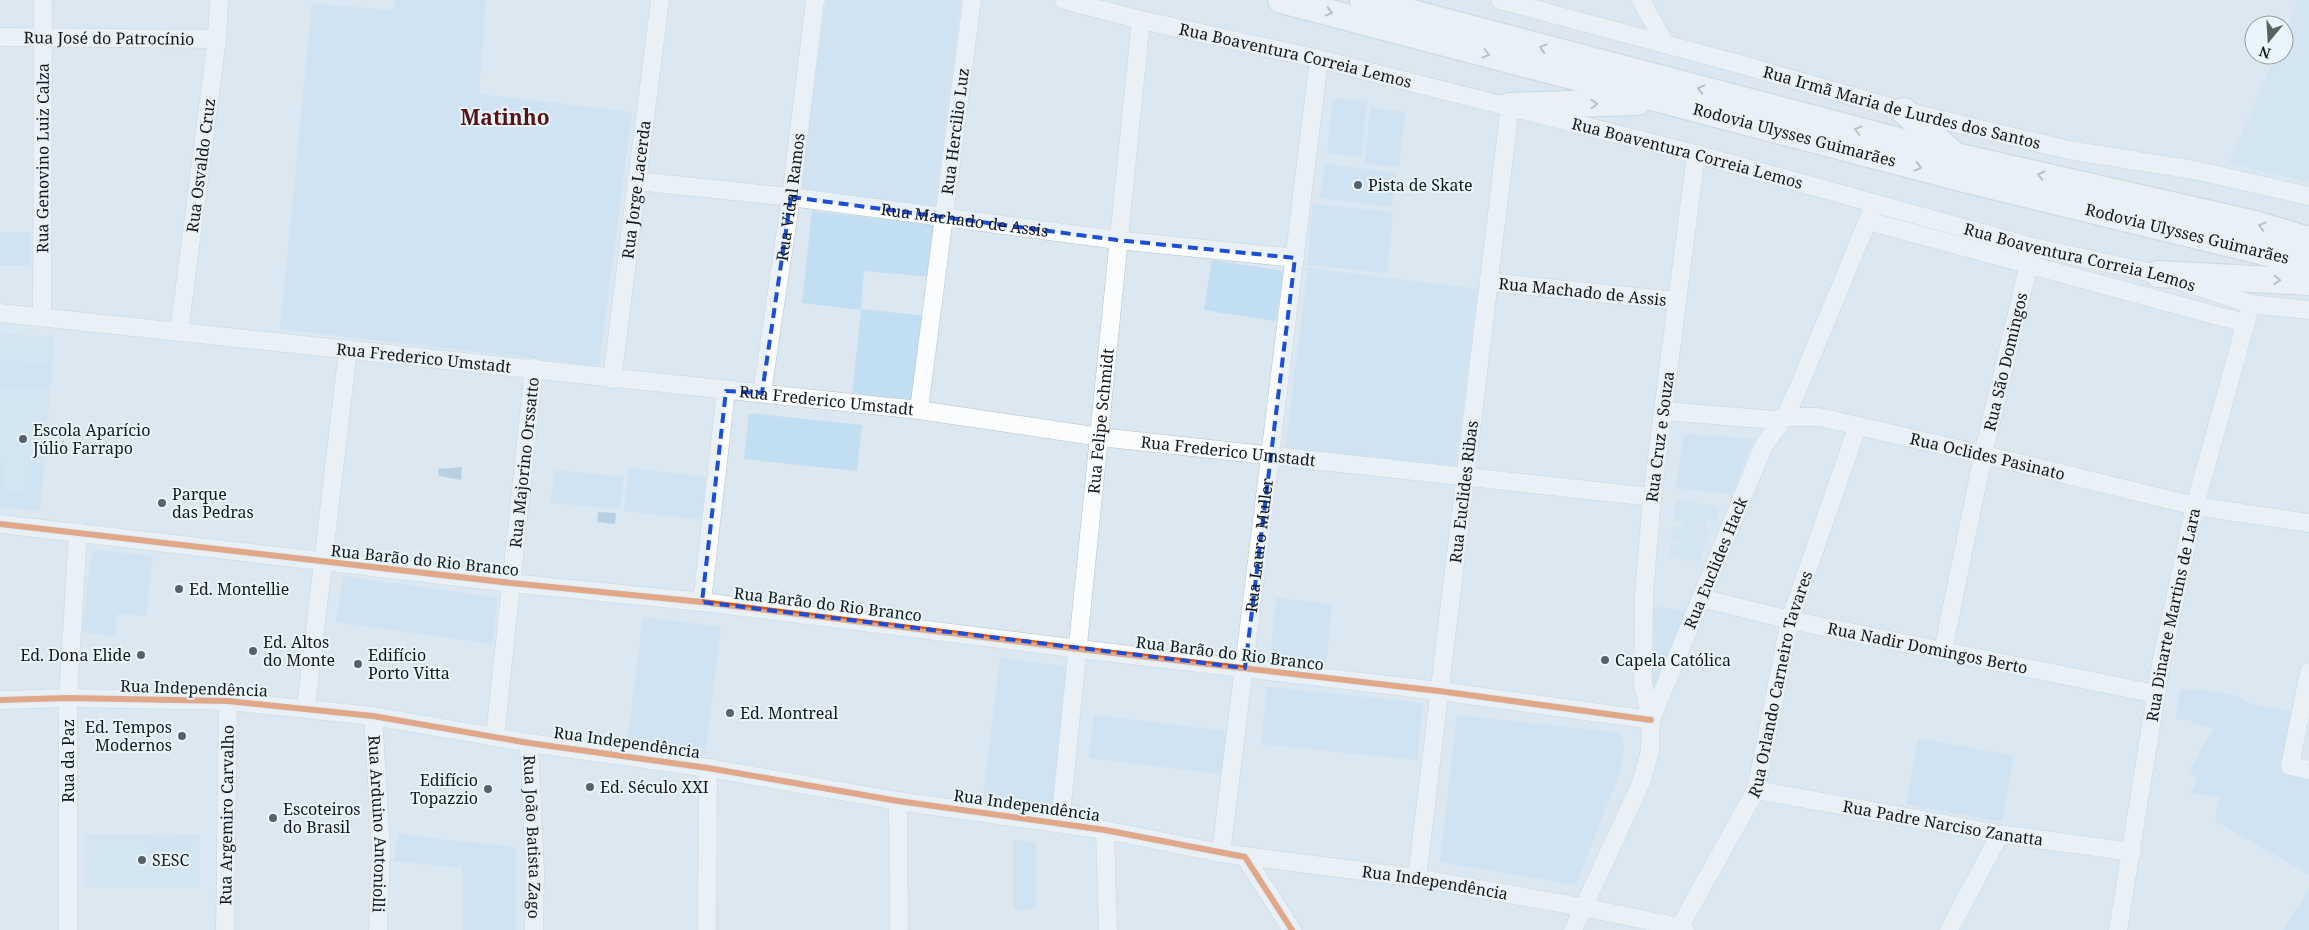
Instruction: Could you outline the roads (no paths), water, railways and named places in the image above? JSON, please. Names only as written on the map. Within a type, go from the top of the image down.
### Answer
[{"type":"highway","name":"Rodovia Ulysses Guimarães","points":[[1281,0],[1964,179],[2309,263]]},
{"type":"highway","name":"Rodovia Ulysses Guimarães","points":[[1363,0],[1956,156],[2255,224],[2309,240]]},
{"type":"highway","points":[[1510,106],[1668,102]]},
{"type":"highway","points":[[1904,111],[1956,156]]},
{"type":"highway","points":[[2158,274],[2309,282]]},
{"type":"street","name":"Rua Genovino Luiz Calza","points":[[42,0],[42,317]]},
{"type":"street","name":"Rua Osvaldo Cruz","points":[[179,332],[217,40],[219,0]]},
{"type":"street","name":"Rua Jorge Lacerda","points":[[612,379],[660,0]]},
{"type":"street","name":"Rua Vidal Ramos","points":[[762,393],[791,197],[815,0]]},
{"type":"street","name":"Rua Hercilio Luz","points":[[919,410],[972,0]]},
{"type":"street","name":"Rua Boaventura Correia Lemos","points":[[1064,0],[1141,20],[1319,59],[1510,106],[1696,154],[2033,247],[2158,274],[2251,304],[2309,310]]},
{"type":"street","name":"Rua Irmã Maria de Lurdes dos Santos","points":[[1500,0],[1904,111],[2069,150],[2194,170],[2309,196]]},
{"type":"street","points":[[1641,0],[1665,44]]},
{"type":"street","name":"Rua Felipe Schmidt","points":[[1060,823],[1100,437],[1117,240],[1141,20]]},
{"type":"street","name":"Rua José do Patrocínio","points":[[0,37],[217,40]]},
{"type":"street","name":"Rua Lauro Muller","points":[[1221,853],[1319,59]]},
{"type":"street","name":"Rua Euclides Ribas","points":[[1417,878],[1510,106]]},
{"type":"street","name":"Rua Cruz e Souza","points":[[1651,720],[1643,684],[1644,595],[1652,497],[1696,154]]},
{"type":"street","name":"Rua Machado de Assis","points":[[636,181],[791,197],[1117,240],[1295,258]]},
{"type":"street","name":"Rua Euclides Hack","points":[[1573,930],[1641,783],[1650,751],[1651,720],[1764,445],[1785,418],[1875,203]]},
{"type":"street","points":[[1868,221],[2244,323]]},
{"type":"street","name":"Rua São Domingos","points":[[1943,651],[1983,455],[2033,247]]},
{"type":"street","name":"Rua Machado de Assis","points":[[1489,282],[1676,301]]},
{"type":"street","name":"Rua Dinarte Martins de Lara","points":[[2118,930],[2156,694],[2195,506],[2244,323],[2251,304]]},
{"type":"street","name":"Rua Frederico Umstadt","points":[[0,313],[919,410],[1100,437],[1652,497]]},
{"type":"street","points":[[306,708],[348,349]]},
{"type":"street","name":"Rua Majorino Orssatto","points":[[495,736],[534,368]]},
{"type":"street","points":[[702,602],[726,391]]},
{"type":"street","name":"Rua Oclides Pasinato","points":[[1664,411],[1774,420],[1785,418],[1819,418],[2195,506],[2309,523]]},
{"type":"street","name":"Rua Orlando Carneiro Tavares","points":[[1681,929],[1756,790],[1790,620],[1857,428]]},
{"type":"street","name":"Rua Barão do Rio Branco","points":[[0,524],[511,583],[702,602],[1079,650],[1439,691],[1651,720]]},
{"type":"street","name":"Rua da Paz","points":[[68,930],[68,698],[78,532]]},
{"type":"street","name":"Rua Nadir Domingos Berto","points":[[1701,598],[1790,620],[2156,694]]},
{"type":"street","points":[[2309,672],[2290,766],[2309,770]]},
{"type":"street","name":"Rua Independência","points":[[0,700],[68,698],[228,701],[373,716],[529,742],[708,768],[898,801],[1105,830],[1245,857],[1417,878],[1582,907],[1681,929]]},
{"type":"street","name":"Rua Argemiro Carvalho","points":[[225,930],[228,701]]},
{"type":"street","name":"Rua Arduino Antoniolli","points":[[373,716],[381,848],[378,930]]},
{"type":"street","name":"Rua João Batista Zago","points":[[529,742],[535,874],[534,930]]},
{"type":"street","points":[[707,930],[708,768]]},
{"type":"street","name":"Rua Padre Narciso Zanatta","points":[[1756,790],[2000,834],[2132,852]]},
{"type":"street","points":[[898,801],[899,930]]},
{"type":"street","points":[[1105,830],[1108,930]]},
{"type":"street","points":[[1949,930],[2000,834]]},
{"type":"street","points":[[1245,857],[1292,930]]},
{"type":"place","name":"Pista de Skate","points":[[1358,185]]},
{"type":"place","name":"Escola Aparício Júlio Farrapo","points":[[23,439]]},
{"type":"place","name":"Parque das Pedras","points":[[162,503]]},
{"type":"place","name":"Ed. Montellie","points":[[179,589]]},
{"type":"place","name":"Ed. Altos do Monte","points":[[253,651]]},
{"type":"place","name":"Ed. Dona Elide","points":[[141,655]]},
{"type":"place","name":"Capela Católica","points":[[1605,660]]},
{"type":"place","name":"Edifício Porto Vitta","points":[[358,664]]},
{"type":"place","name":"Ed. Montreal","points":[[730,713]]},
{"type":"place","name":"Ed. Tempos Modernos","points":[[182,736]]},
{"type":"place","name":"Ed. Século XXI","points":[[590,787]]},
{"type":"place","name":"Edifício Topazzio","points":[[488,789]]},
{"type":"place","name":"Escoteiros do Brasil","points":[[273,818]]},
{"type":"place","name":"SESC","points":[[142,860]]},
{"type":"district","name":"Matinho","points":[[505,117]]}]
